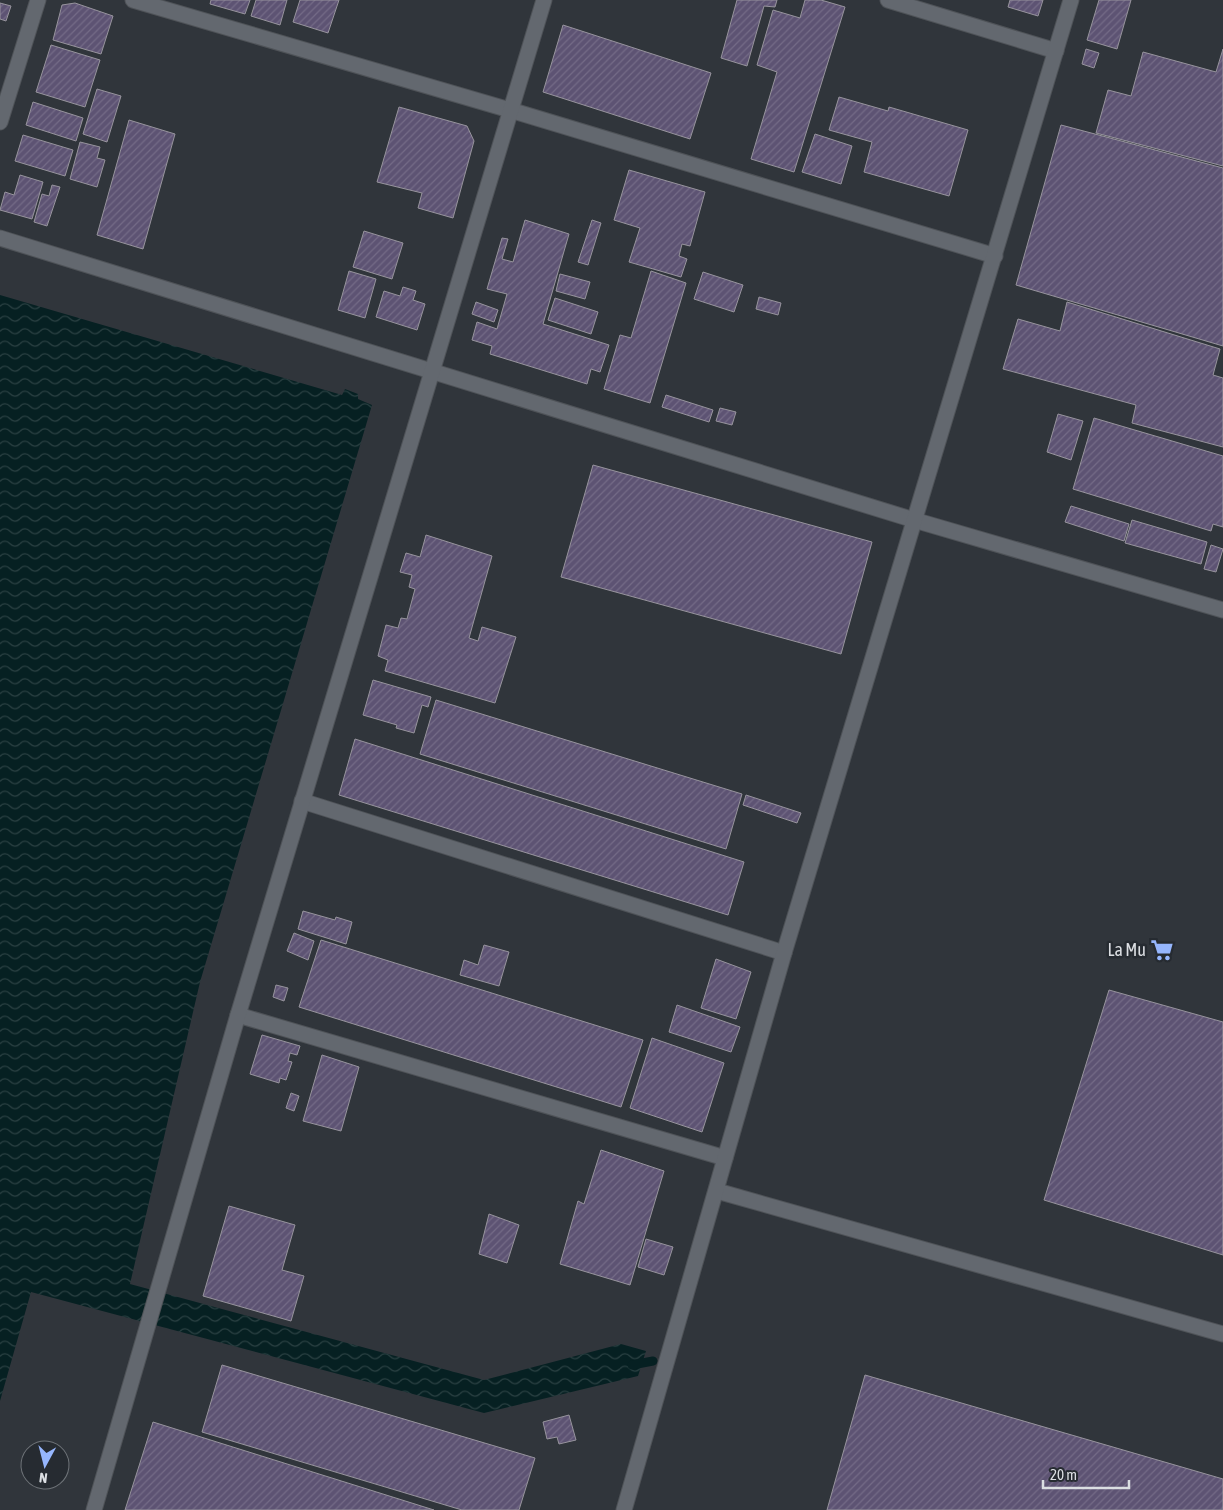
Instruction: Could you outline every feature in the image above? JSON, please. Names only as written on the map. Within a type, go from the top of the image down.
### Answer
[{"type":"street","points":[[0,122],[38,0]]},
{"type":"street","points":[[133,0],[510,110],[995,256]]},
{"type":"street","points":[[94,1510],[238,1015],[544,0]]},
{"type":"street","points":[[888,0],[1056,51]]},
{"type":"street","points":[[624,1510],[784,953],[1071,0]]},
{"type":"street","points":[[0,238],[914,520],[1223,610]]},
{"type":"street","points":[[302,801],[784,953]]},
{"type":"street","points":[[238,1015],[725,1158]]},
{"type":"street","points":[[717,1191],[1223,1334]]},
{"type":"water","points":[[0,295],[342,395],[345,389],[358,394],[358,399],[372,405],[200,982],[130,1284],[484,1380],[621,1344],[646,1351],[638,1376],[484,1413],[31,1292],[0,1401]]},
{"type":"building","points":[[211,0],[250,0],[245,14],[210,4]]},
{"type":"building","points":[[256,0],[287,0],[280,25],[251,16]]},
{"type":"building","points":[[300,0],[339,0],[328,33],[293,22]]},
{"type":"building","points":[[737,0],[777,0],[775,7],[764,6],[747,66],[721,58]]},
{"type":"building","points":[[805,0],[821,0],[845,7],[794,172],[751,159],[777,72],[757,65],[773,10],[800,18]]},
{"type":"building","points":[[1010,0],[1043,0],[1038,16],[1008,7]]},
{"type":"building","points":[[1099,0],[1131,0],[1117,49],[1087,40]]},
{"type":"building","points":[[0,3],[11,6],[6,21],[0,19]]},
{"type":"building","points":[[75,3],[113,16],[101,54],[53,40],[62,5]]},
{"type":"building","points":[[563,25],[711,73],[690,139],[543,92]]},
{"type":"building","points":[[51,45],[100,60],[85,107],[36,92]]},
{"type":"building","points":[[1086,49],[1099,53],[1094,68],[1082,64]]},
{"type":"building","points":[[1223,49],[1223,166],[1096,133],[1108,90],[1131,96],[1143,52],[1216,72]]},
{"type":"building","points":[[97,89],[121,96],[107,142],[83,134]]},
{"type":"building","points":[[839,97],[888,111],[889,107],[968,130],[949,196],[864,172],[872,142],[829,130]]},
{"type":"building","points":[[33,102],[83,118],[76,141],[26,125]]},
{"type":"building","points":[[399,107],[467,126],[474,141],[453,218],[418,208],[422,193],[377,182]]},
{"type":"building","points":[[129,120],[175,134],[143,249],[97,235]]},
{"type":"building","points":[[1061,125],[1223,168],[1223,346],[1016,285]]},
{"type":"building","points":[[815,134],[852,146],[841,184],[802,172]]},
{"type":"building","points":[[23,135],[73,150],[65,176],[15,161]]},
{"type":"building","points":[[80,142],[100,147],[97,158],[105,160],[97,187],[70,179]]},
{"type":"building","points":[[629,170],[705,192],[690,246],[682,244],[679,256],[687,259],[681,277],[629,262],[640,228],[614,220]]},
{"type":"building","points":[[20,175],[43,182],[32,219],[0,210],[5,192],[14,195]]},
{"type":"building","points":[[52,185],[60,187],[47,226],[34,222],[42,194],[49,196]]},
{"type":"building","points":[[525,220],[569,234],[543,324],[609,345],[600,372],[591,369],[587,384],[490,354],[492,346],[472,340],[477,322],[497,329],[507,294],[487,289],[502,238],[508,239],[502,259],[513,262]]},
{"type":"building","points":[[592,220],[601,223],[588,265],[578,262]]},
{"type":"building","points":[[364,231],[403,243],[392,279],[353,267]]},
{"type":"building","points":[[349,271],[376,279],[365,318],[338,310]]},
{"type":"building","points":[[651,271],[686,283],[650,403],[604,389],[620,335],[631,338]]},
{"type":"building","points":[[703,272],[743,285],[734,312],[694,299]]},
{"type":"building","points":[[560,274],[590,282],[585,299],[556,291]]},
{"type":"building","points":[[403,287],[416,291],[413,300],[425,304],[417,330],[376,317],[384,291],[400,296]]},
{"type":"building","points":[[759,297],[781,303],[778,315],[756,309]]},
{"type":"building","points":[[555,298],[598,312],[591,334],[548,320]]},
{"type":"building","points":[[476,302],[498,310],[494,322],[472,314]]},
{"type":"building","points":[[1067,302],[1220,349],[1213,375],[1223,378],[1223,447],[1132,423],[1136,405],[1003,369],[1018,319],[1060,331]]},
{"type":"building","points":[[666,395],[713,410],[709,422],[662,407]]},
{"type":"building","points":[[720,408],[736,412],[732,425],[716,421]]},
{"type":"building","points":[[1058,414],[1083,421],[1071,460],[1047,452]]},
{"type":"building","points":[[1094,418],[1223,456],[1223,527],[1213,524],[1211,531],[1073,489]]},
{"type":"building","points":[[593,465],[872,542],[841,654],[561,577]]},
{"type":"building","points":[[1071,506],[1129,524],[1124,541],[1065,522]]},
{"type":"building","points":[[1132,520],[1207,542],[1201,564],[1125,543]]},
{"type":"building","points":[[426,535],[492,556],[469,638],[478,641],[482,627],[516,637],[495,703],[385,671],[388,660],[378,656],[386,625],[398,628],[401,618],[407,619],[415,589],[409,587],[412,575],[400,572],[406,553],[420,557]]},
{"type":"building","points":[[1211,545],[1223,549],[1216,572],[1204,569]]},
{"type":"building","points":[[373,680],[431,697],[428,707],[422,705],[414,733],[396,728],[397,725],[363,715]]},
{"type":"building","points":[[436,700],[742,794],[726,849],[420,754]]},
{"type":"building","points":[[355,739],[744,862],[728,915],[339,795]]},
{"type":"building","points":[[746,795],[801,813],[797,823],[743,805]]},
{"type":"building","points":[[303,911],[335,920],[336,917],[352,922],[346,944],[298,929]]},
{"type":"building","points":[[294,933],[314,941],[308,960],[287,951]]},
{"type":"building","points":[[321,940],[643,1040],[621,1107],[299,1007]]},
{"type":"building","points":[[484,945],[509,952],[499,986],[460,975],[464,960],[478,965]]},
{"type":"building","points":[[716,959],[751,972],[736,1019],[701,1008]]},
{"type":"building","points":[[276,985],[288,988],[284,1001],[273,997]]},
{"type":"building","points":[[1109,990],[1223,1022],[1223,1255],[1044,1200]]},
{"type":"building","points":[[677,1005],[740,1027],[731,1052],[669,1032]]},
{"type":"building","points":[[262,1035],[300,1046],[297,1055],[290,1053],[288,1061],[292,1062],[286,1080],[280,1078],[279,1083],[250,1074]]},
{"type":"building","points":[[652,1038],[724,1063],[702,1132],[630,1108]]},
{"type":"building","points":[[322,1055],[359,1067],[341,1131],[303,1121]]},
{"type":"building","points":[[291,1093],[299,1096],[294,1111],[286,1108]]},
{"type":"building","points":[[601,1150],[664,1171],[630,1285],[560,1264],[578,1201],[584,1204]]},
{"type":"building","points":[[229,1206],[295,1225],[282,1270],[304,1276],[291,1321],[203,1296]]},
{"type":"building","points":[[489,1214],[519,1225],[507,1263],[479,1254]]},
{"type":"building","points":[[646,1239],[673,1247],[664,1275],[638,1267]]},
{"type":"building","points":[[222,1365],[535,1458],[519,1510],[462,1510],[202,1432]]},
{"type":"building","points":[[865,1375],[1223,1479],[1223,1510],[827,1510]]},
{"type":"building","points":[[569,1415],[576,1440],[559,1444],[557,1437],[547,1439],[543,1422]]},
{"type":"building","points":[[153,1422],[434,1510],[125,1510]]},
{"type":"waterway","points":[[632,1365],[653,1361]]},
{"type":"place","name":"La Mu","points":[[1162,950]]}]
